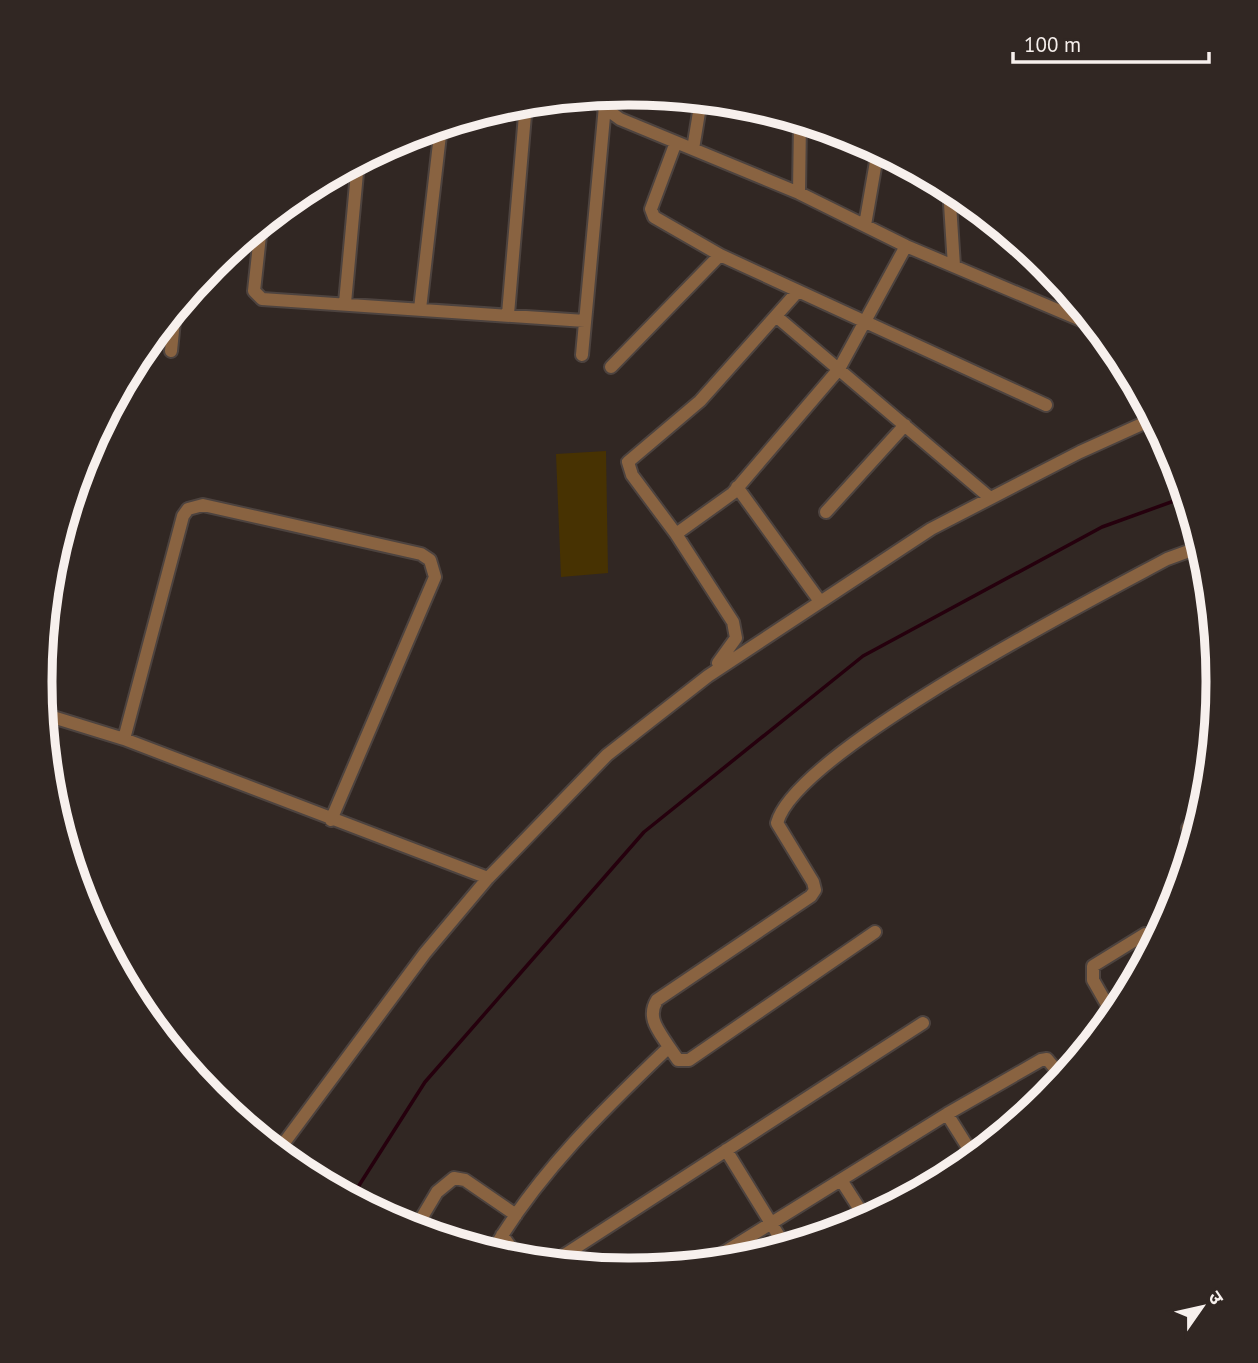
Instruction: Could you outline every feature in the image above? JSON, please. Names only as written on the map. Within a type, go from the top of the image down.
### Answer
[{"type":"street","points":[[600,106],[692,149],[799,193],[905,246],[1074,316]]},
{"type":"street","points":[[582,355],[604,106]]},
{"type":"street","points":[[692,149],[699,109]]},
{"type":"street","points":[[508,314],[525,115]]},
{"type":"street","points":[[799,193],[800,132]]},
{"type":"street","points":[[420,309],[440,138]]},
{"type":"street","points":[[676,142],[651,209],[654,217],[666,226],[720,255],[1046,405]]},
{"type":"street","points":[[865,225],[876,161]]},
{"type":"street","points":[[345,303],[357,173]]},
{"type":"street","points":[[950,203],[954,266]]},
{"type":"street","points":[[260,239],[254,291],[257,297],[585,321]]},
{"type":"street","points":[[676,534],[737,487],[839,369],[905,246]]},
{"type":"street","points":[[611,367],[720,255]]},
{"type":"street","points":[[708,676],[733,645],[737,630],[676,534],[632,475],[628,462],[700,401],[798,291]]},
{"type":"street","points":[[777,317],[989,497]]},
{"type":"street","points":[[171,351],[173,330]]},
{"type":"street","points":[[284,1143],[366,1028],[488,878],[578,781],[708,676],[931,528],[989,497],[1144,423]]},
{"type":"street","points":[[826,512],[905,425]]},
{"type":"street","points":[[737,487],[819,600]]},
{"type":"street","points":[[124,739],[183,516],[188,509],[203,505],[421,554],[430,560],[435,577],[331,820]]},
{"type":"street","points":[[875,932],[689,1060],[678,1060],[652,1019],[657,1000],[811,896],[815,890],[813,882],[778,823],[788,800],[820,770],[955,676],[1167,559],[1190,551]]},
{"type":"street","points":[[54,717],[124,739],[488,878]]},
{"type":"street","points":[[1107,1003],[1093,980],[1093,966],[1147,934]]},
{"type":"street","points":[[565,1254],[923,1023]]},
{"type":"street","points":[[498,1242],[542,1178],[584,1131],[669,1048]]},
{"type":"street","points":[[730,1249],[947,1114],[1041,1060],[1046,1059],[1056,1068]]},
{"type":"street","points":[[947,1114],[968,1147]]},
{"type":"street","points":[[726,1150],[779,1238]]},
{"type":"street","points":[[421,1219],[437,1192],[454,1178],[465,1180],[516,1215]]},
{"type":"street","points":[[841,1181],[860,1210]]},
{"type":"street","points":[[502,1236],[509,1245]]},
{"type":"shaded area","points":[[606,451],[608,573],[561,577],[556,454]]},
{"type":"waterway","points":[[356,1189],[425,1082],[644,832],[863,656],[1102,527],[1176,500]]}]
